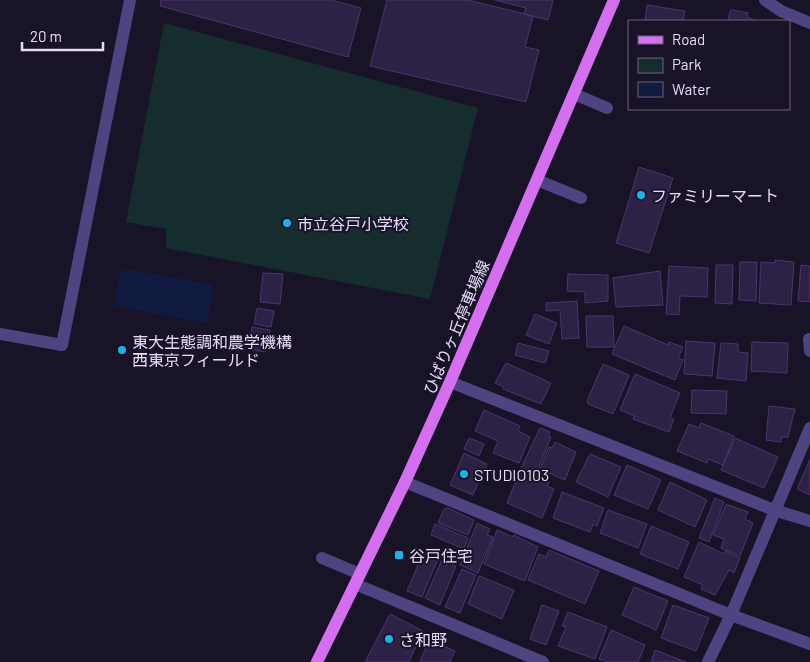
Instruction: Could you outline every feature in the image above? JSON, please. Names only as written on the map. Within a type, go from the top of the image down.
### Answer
[{"type":"main road","name":"ひばりヶ丘停車場線","points":[[317,662],[405,482],[450,382],[614,0]]},
{"type":"street","points":[[0,334],[62,345],[130,0]]},
{"type":"street","points":[[765,0],[781,11],[810,23]]},
{"type":"street","points":[[574,94],[607,108]]},
{"type":"street","points":[[537,180],[581,198]]},
{"type":"street","points":[[450,382],[774,510],[810,521]]},
{"type":"street","points":[[708,662],[731,615],[810,428]]},
{"type":"street","points":[[405,482],[731,615],[810,644]]},
{"type":"street","points":[[322,558],[357,579],[543,662]]},
{"type":"green space","points":[[164,23],[478,108],[430,299],[166,248],[166,229],[126,222]]},
{"type":"water","points":[[121,268],[214,285],[207,323],[114,306]]},
{"type":"building","points":[[161,0],[331,0],[361,8],[348,57],[160,6]]},
{"type":"building","points":[[387,0],[468,0],[533,16],[525,47],[539,50],[526,102],[370,66]]},
{"type":"building","points":[[495,0],[553,0],[548,20],[524,14],[526,8]]},
{"type":"building","points":[[647,5],[685,11],[683,20],[645,20]]},
{"type":"building","points":[[730,11],[748,13],[747,17],[754,20],[728,20]]},
{"type":"building","points":[[639,167],[673,178],[649,253],[616,243]]},
{"type":"building","points":[[775,260],[794,262],[791,305],[759,303],[761,262],[775,263]]},
{"type":"building","points":[[740,262],[757,262],[756,301],[739,300]]},
{"type":"building","points":[[716,265],[733,265],[732,304],[715,303]]},
{"type":"building","points":[[801,265],[810,266],[810,302],[798,301]]},
{"type":"building","points":[[669,266],[708,268],[707,297],[680,296],[679,315],[666,314]]},
{"type":"building","points":[[660,271],[663,305],[616,307],[613,278]]},
{"type":"building","points":[[263,273],[283,274],[280,304],[260,302]]},
{"type":"building","points":[[568,274],[608,275],[608,301],[585,303],[585,292],[567,291]]},
{"type":"building","points":[[577,301],[579,338],[562,339],[560,310],[546,311],[546,303]]},
{"type":"building","points":[[257,308],[274,311],[271,327],[254,324]]},
{"type":"building","points":[[535,314],[557,323],[549,344],[526,335]]},
{"type":"building","points":[[586,316],[613,316],[614,347],[587,347]]},
{"type":"building","points":[[624,326],[668,345],[669,342],[683,347],[678,358],[683,360],[675,380],[612,354]]},
{"type":"building","points":[[252,327],[270,330],[265,352],[248,349]]},
{"type":"building","points":[[686,341],[715,343],[712,376],[684,374]]},
{"type":"building","points":[[752,342],[788,343],[787,373],[751,371]]},
{"type":"building","points":[[518,343],[549,351],[545,363],[515,355]]},
{"type":"building","points":[[721,343],[738,344],[738,352],[748,353],[746,381],[717,378]]},
{"type":"building","points":[[506,363],[551,383],[541,404],[503,389],[504,387],[495,383]]},
{"type":"building","points":[[603,364],[629,375],[613,414],[588,404],[587,401]]},
{"type":"building","points":[[635,374],[680,393],[670,418],[674,419],[669,432],[633,419],[634,416],[620,410]]},
{"type":"building","points":[[692,390],[727,391],[726,414],[691,413]]},
{"type":"building","points":[[769,406],[795,409],[788,437],[782,437],[781,442],[766,440]]},
{"type":"building","points":[[484,410],[520,426],[518,431],[530,437],[519,463],[493,453],[498,441],[475,431]]},
{"type":"building","points":[[701,423],[734,436],[723,465],[708,459],[707,463],[677,451],[689,424],[699,428]]},
{"type":"building","points":[[540,428],[550,432],[548,436],[551,437],[536,474],[521,468]]},
{"type":"building","points":[[469,438],[484,444],[479,456],[464,449]]},
{"type":"building","points":[[735,438],[778,457],[764,488],[721,470]]},
{"type":"building","points":[[555,442],[576,452],[565,480],[540,469],[549,447],[552,448]]},
{"type":"building","points":[[464,453],[487,464],[473,495],[450,485]]},
{"type":"building","points":[[590,454],[621,467],[608,497],[576,482]]},
{"type":"building","points":[[810,459],[810,495],[797,489]]},
{"type":"building","points":[[627,465],[661,480],[648,509],[614,495]]},
{"type":"building","points":[[519,473],[528,477],[529,474],[549,482],[547,486],[554,489],[542,518],[507,503]]},
{"type":"building","points":[[670,482],[707,500],[695,527],[658,510]]},
{"type":"building","points":[[562,492],[604,508],[597,526],[593,524],[590,532],[553,518]]},
{"type":"building","points":[[715,498],[724,502],[709,542],[699,538]]},
{"type":"building","points":[[726,504],[748,512],[745,519],[753,523],[740,556],[721,548],[724,539],[713,535]]},
{"type":"building","points":[[448,508],[474,520],[468,535],[438,523],[444,509]]},
{"type":"building","points":[[608,510],[647,524],[638,548],[600,533]]},
{"type":"building","points":[[477,523],[490,529],[487,535],[493,537],[478,573],[460,565]]},
{"type":"building","points":[[435,524],[468,538],[464,549],[431,535]]},
{"type":"building","points":[[651,526],[689,542],[678,569],[640,554]]},
{"type":"building","points":[[497,530],[513,537],[514,535],[538,547],[525,581],[484,564]]},
{"type":"building","points":[[699,542],[724,554],[725,551],[740,558],[734,573],[729,570],[715,595],[701,589],[703,585],[684,577]]},
{"type":"building","points":[[549,550],[599,571],[585,604],[528,580],[539,554],[546,557]]},
{"type":"building","points":[[423,553],[438,559],[422,597],[407,591]]},
{"type":"building","points":[[442,560],[456,566],[440,605],[425,598]]},
{"type":"building","points":[[462,569],[476,575],[460,613],[445,607]]},
{"type":"building","points":[[479,576],[514,590],[502,619],[468,604]]},
{"type":"building","points":[[634,587],[668,601],[656,630],[622,615]]},
{"type":"building","points":[[542,605],[559,611],[546,645],[530,639]]},
{"type":"building","points":[[673,605],[709,618],[696,651],[661,638]]},
{"type":"building","points":[[568,612],[607,627],[595,659],[558,646],[566,627],[562,626]]},
{"type":"building","points":[[390,614],[423,631],[409,662],[365,662]]},
{"type":"building","points":[[611,630],[645,645],[638,662],[608,662],[599,659]]},
{"type":"building","points":[[429,639],[455,651],[450,662],[420,662]]},
{"type":"building","points":[[655,650],[686,662],[651,662]]},
{"type":"place","name":"ファミリーマート","points":[[641,195]]},
{"type":"place","name":"市立谷戸小学校","points":[[287,223]]},
{"type":"place","name":"東大生態調和農学機構 西東京フィールド","points":[[122,350]]},
{"type":"place","name":"STUDIO103","points":[[464,474]]},
{"type":"place","name":"谷戸住宅","points":[[399,555]]},
{"type":"place","name":"さ和野","points":[[389,639]]}]
